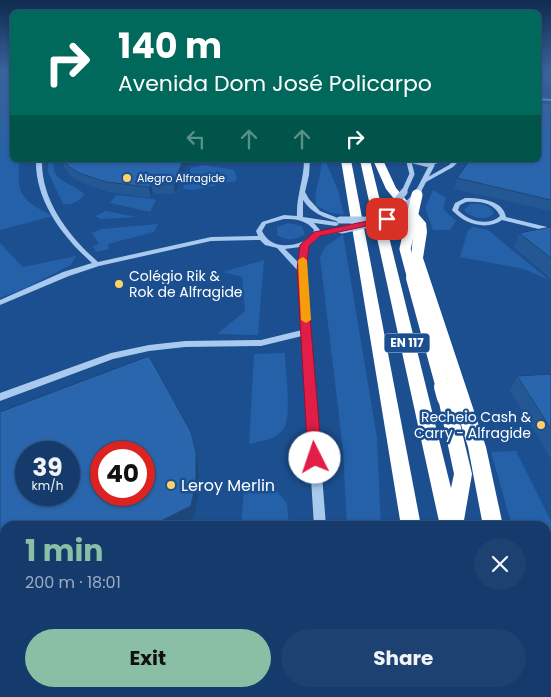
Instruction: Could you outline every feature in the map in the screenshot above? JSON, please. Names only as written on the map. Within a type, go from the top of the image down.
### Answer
[{"type":"highway","name":"EN 117","points":[[346,162],[410,521]]},
{"type":"highway","name":"EN 117","points":[[365,162],[450,521]]},
{"type":"highway","points":[[379,162],[391,189],[420,223],[421,232],[417,258],[477,447],[492,521]]},
{"type":"highway","points":[[417,195],[409,223],[405,249],[446,398],[463,474],[452,521]]},
{"type":"street","points":[[39,162],[40,183],[54,212],[66,231],[97,264]]},
{"type":"street","points":[[308,162],[303,194],[298,203],[302,219],[314,226],[317,234]]},
{"type":"street","points":[[278,246],[304,245],[310,242],[317,234],[385,212],[398,203],[412,174],[406,162]]},
{"type":"street","points":[[415,162],[432,164]]},
{"type":"street","points":[[262,238],[259,231],[261,227],[270,220],[284,217],[341,225],[387,219],[403,209],[417,195],[424,181],[427,169],[438,162]]},
{"type":"street","points":[[424,181],[437,172],[452,166],[455,162]]},
{"type":"street","points":[[303,194],[308,205],[316,212],[341,225]]},
{"type":"street","points":[[551,224],[502,216],[491,223],[475,222],[462,217],[455,207],[460,202],[478,200],[497,206],[502,216],[551,230]]},
{"type":"street","points":[[0,303],[66,274],[97,264],[211,239],[262,238],[278,246],[302,270]]},
{"type":"street","points":[[304,245],[302,270],[320,521]]},
{"type":"street","points":[[0,397],[111,356],[128,352],[185,344],[261,343],[307,332]]},
{"type":"shaded area","points":[[0,104],[10,104],[10,162],[20,162],[20,189],[23,196],[34,206],[53,216],[0,230]]},
{"type":"shaded area","points":[[48,162],[54,162],[55,172],[58,176],[84,195],[75,203],[63,204],[48,172]]},
{"type":"shaded area","points":[[321,162],[326,162],[338,190],[344,215],[331,213],[317,206],[316,195]]},
{"type":"shaded area","points":[[204,165],[234,170],[237,178],[235,181],[194,190],[183,189],[191,168]]},
{"type":"shaded area","points":[[433,190],[446,198],[443,209],[456,221],[450,230],[433,230],[425,208]]},
{"type":"shaded area","points":[[116,195],[156,200],[150,212],[110,203]]},
{"type":"shaded area","points":[[470,204],[484,205],[494,213],[483,218],[475,217],[464,210]]},
{"type":"shaded area","points":[[106,211],[136,217],[101,219],[95,216]]},
{"type":"shaded area","points":[[288,223],[302,226],[305,234],[291,239],[277,235],[277,227]]},
{"type":"shaded area","points":[[158,224],[154,232],[108,244],[109,249],[96,252],[93,246],[99,244],[92,233],[101,229]]},
{"type":"shaded area","points":[[473,227],[488,230],[549,280],[524,269],[460,257],[468,230]]},
{"type":"shaded area","points":[[343,234],[377,437],[381,521],[347,521],[343,450],[320,257],[325,247]]},
{"type":"shaded area","points":[[0,243],[23,267],[76,256],[71,265],[26,288],[0,298]]},
{"type":"shaded area","points":[[264,260],[258,335],[217,334],[245,311],[242,277],[223,272]]},
{"type":"shaded area","points":[[285,353],[288,413],[284,428],[273,438],[249,444],[254,354]]},
{"type":"shaded area","points":[[516,451],[551,521],[511,521],[491,452]]},
{"type":"shaded area","points":[[272,486],[287,503],[289,521],[241,521],[244,489]]},
{"type":"building","points":[[541,104],[551,104],[551,200],[457,178],[469,162],[541,162]]},
{"type":"building","points":[[65,162],[182,162],[174,184],[151,184],[149,187],[106,182],[79,173]]},
{"type":"building","points":[[551,227],[551,258],[519,233]]},
{"type":"building","name":"Leroy Merlin","points":[[149,356],[191,432],[196,452],[196,483],[191,506],[161,521],[0,521],[0,412]]},
{"type":"building","points":[[551,374],[551,429],[517,376]]},
{"type":"slow traffic","points":[[303,260],[306,320]]},
{"type":"place","name":"Alegro Alfragide","points":[[127,178]]},
{"type":"place","name":"Colégio Rik & Rok de Alfragide","points":[[119,284]]},
{"type":"place","name":"Recheio Cash & Carry - Alfragide","points":[[541,425]]},
{"type":"place","name":"Leroy Merlin","points":[[171,485]]},
{"type":"route","points":[[315,458],[302,270],[304,245],[315,238],[317,234],[387,219]]}]
